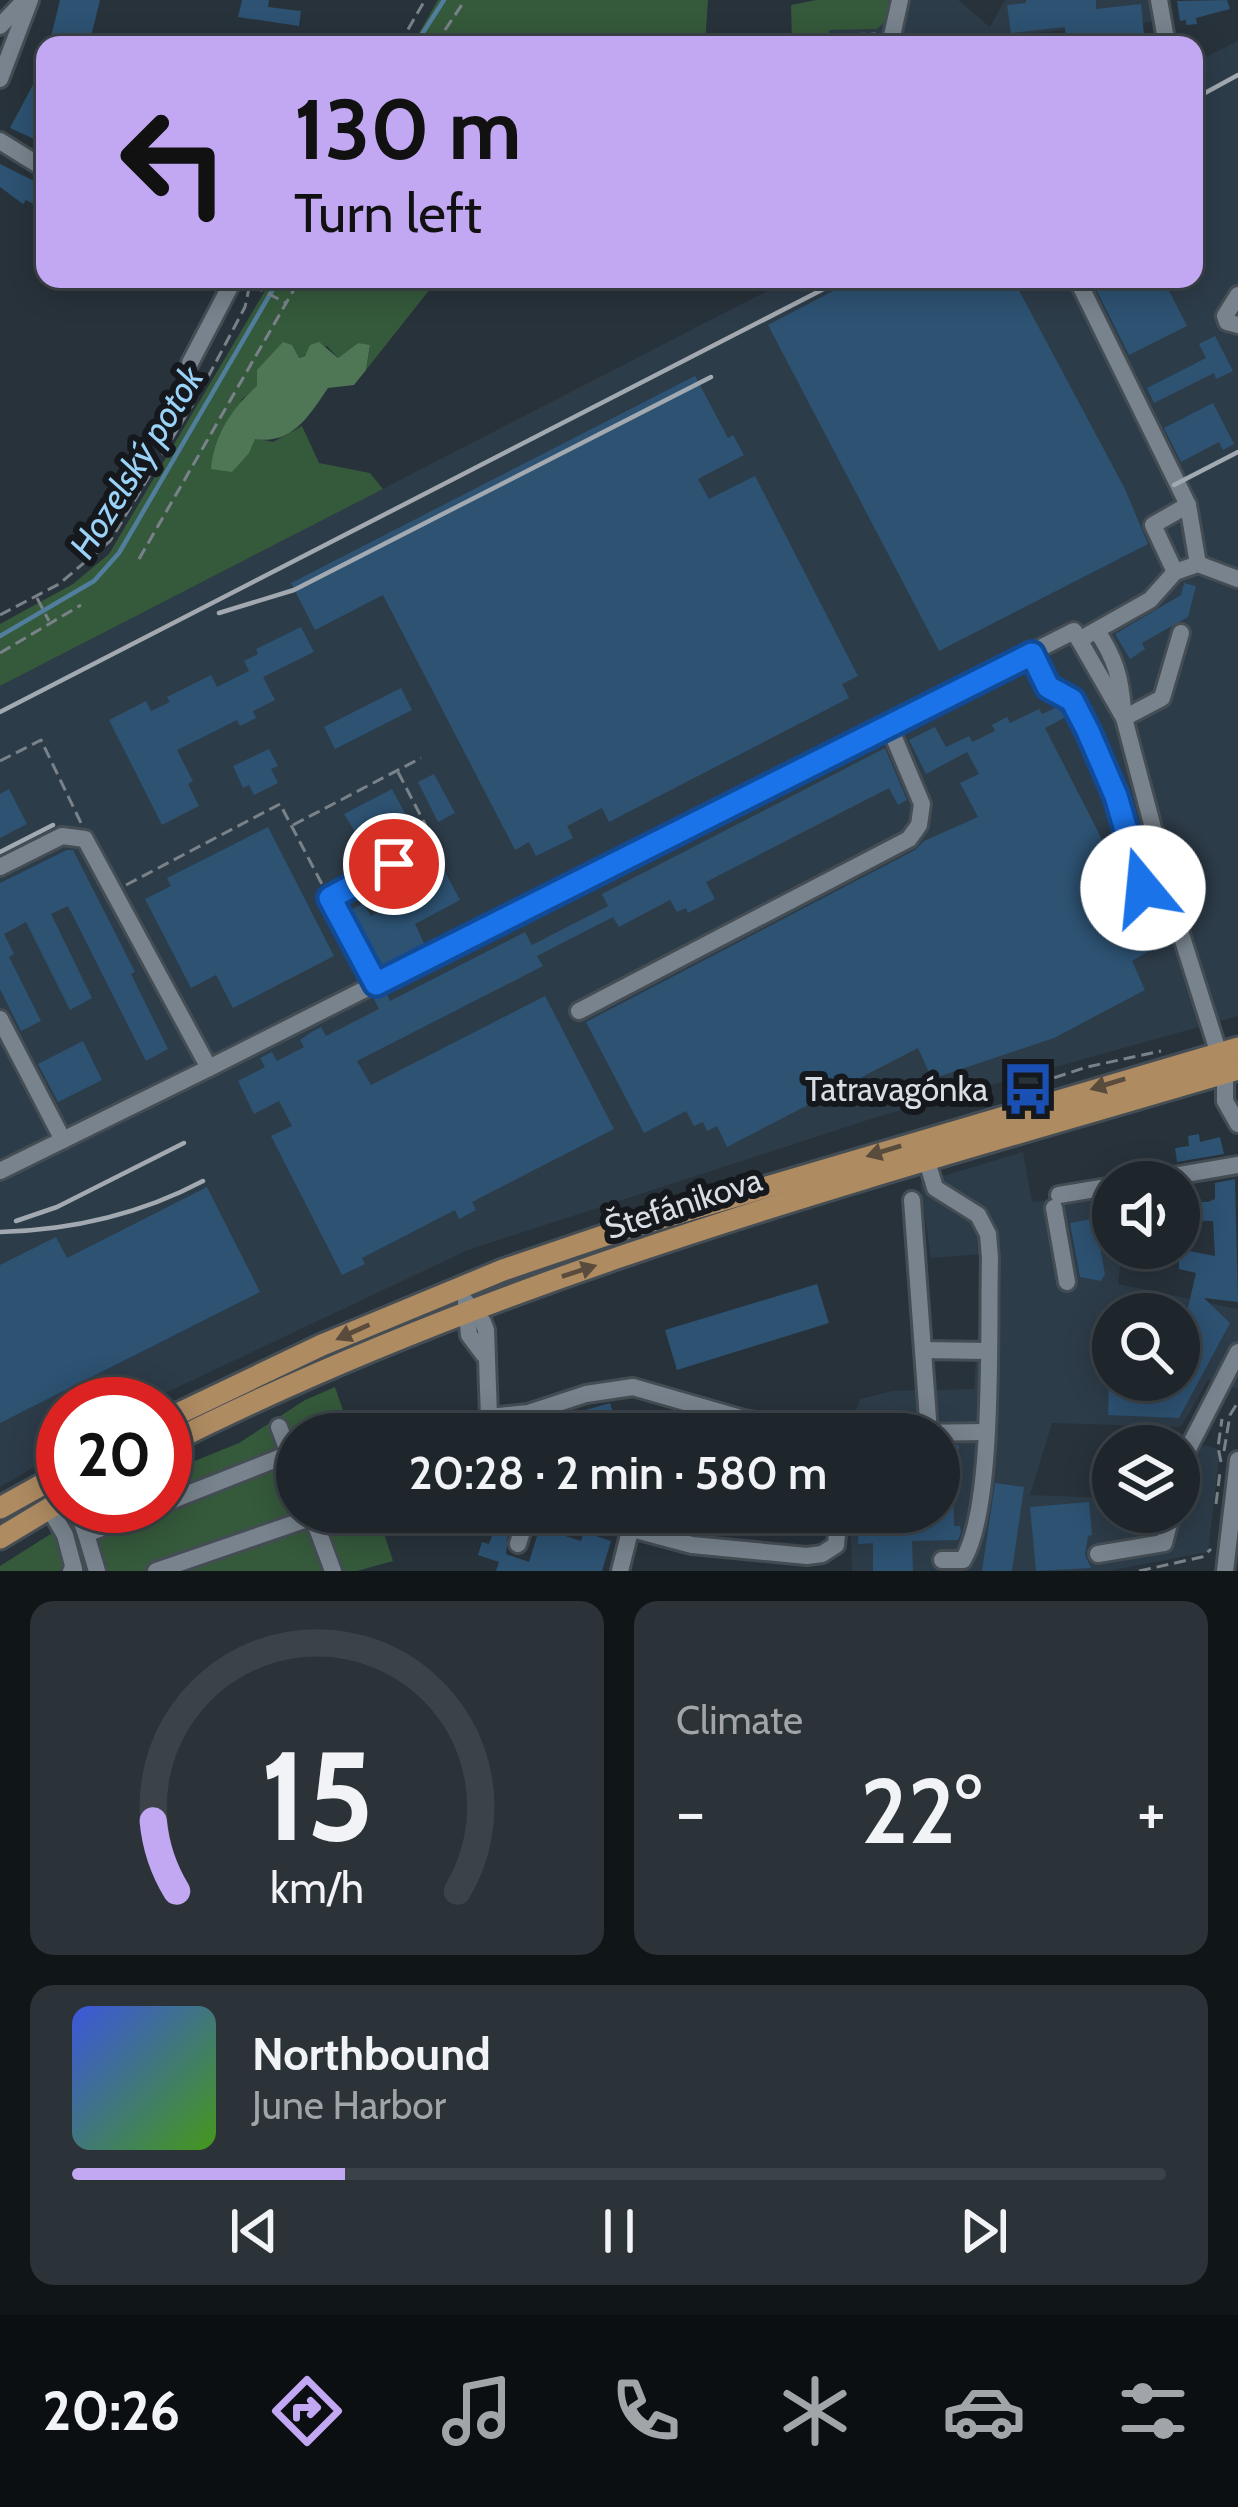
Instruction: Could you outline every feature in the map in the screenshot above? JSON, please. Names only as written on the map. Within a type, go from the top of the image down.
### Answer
[{"type":"main road","name":"Štefánikova","points":[[192,1432],[305,1378],[553,1279],[1232,1066]]},
{"type":"main road","name":"Štefánikova","points":[[192,1407],[461,1286],[621,1230],[1232,1066]]},
{"type":"main road","points":[[0,1508],[36,1488]]},
{"type":"main road","points":[[0,1538],[36,1516]]},
{"type":"street","points":[[0,26],[28,0]]},
{"type":"street","points":[[0,79],[28,0]]},
{"type":"street","points":[[891,36],[900,0]]},
{"type":"street","points":[[1159,0],[1165,36]]},
{"type":"street","points":[[0,140],[36,163]]},
{"type":"street","points":[[190,363],[240,288]]},
{"type":"street","points":[[1081,288],[1188,505],[1198,564]]},
{"type":"street","points":[[1233,324],[1225,316],[1238,295]]},
{"type":"street","points":[[1175,572],[1153,525],[1188,505]]},
{"type":"street","points":[[1078,640],[1150,600],[1175,572],[1198,564],[1238,579]]},
{"type":"street","points":[[0,1170],[1074,631],[1124,718]]},
{"type":"street","points":[[1096,631],[1113,655],[1120,676],[1124,718],[1181,934],[1232,1066],[1225,1101],[1238,1124]]},
{"type":"street","points":[[1124,718],[1162,698],[1181,633]]},
{"type":"street","points":[[1032,654],[1048,687],[1072,700],[1102,760],[1157,934]]},
{"type":"street","points":[[579,1011],[909,839],[919,825],[922,804],[889,726]]},
{"type":"street","points":[[0,868],[62,836],[85,838],[209,1068]]},
{"type":"street","points":[[376,984],[330,898],[427,847]]},
{"type":"street","points":[[0,1019],[63,1140]]},
{"type":"street","points":[[927,1161],[935,1188],[978,1215],[988,1234],[985,1432],[974,1542],[963,1560],[942,1560]]},
{"type":"street","points":[[1200,1171],[1238,1165]]},
{"type":"street","points":[[1067,1282],[1057,1202],[1092,1192]]},
{"type":"street","points":[[912,1200],[928,1413]]},
{"type":"street","points":[[461,1286],[469,1310],[483,1322],[485,1413]]},
{"type":"street","points":[[923,1350],[988,1351]]},
{"type":"street","points":[[1200,1428],[1233,1371],[1238,1352]]},
{"type":"street","points":[[527,1413],[586,1394],[633,1387],[723,1413]]},
{"type":"street","points":[[960,1432],[985,1432]]},
{"type":"street","points":[[192,1492],[276,1459]]},
{"type":"street","points":[[1225,1571],[1220,1539],[1238,1460]]},
{"type":"street","points":[[156,1571],[276,1528]]},
{"type":"street","points":[[64,1533],[74,1569],[70,1571]]},
{"type":"street","points":[[318,1533],[332,1571]]},
{"type":"street","points":[[518,1544],[521,1533]]},
{"type":"street","points":[[620,1571],[630,1533]]},
{"type":"street","points":[[641,1533],[733,1550],[806,1556],[822,1554],[836,1545],[837,1533]]},
{"type":"street","points":[[1098,1554],[1164,1543],[1167,1533]]},
{"type":"street","points":[[86,1534],[97,1571]]},
{"type":"path","points":[[404,36],[425,0]]},
{"type":"path","points":[[441,36],[465,0]]},
{"type":"path","points":[[0,615],[59,584],[110,541],[199,394],[245,307],[245,288]]},
{"type":"path","points":[[258,288],[286,303]]},
{"type":"path","points":[[139,559],[295,288]]},
{"type":"path","points":[[36,596],[51,624]]},
{"type":"path","points":[[0,653],[82,605]]},
{"type":"path","points":[[0,761],[41,740],[78,812],[85,838]]},
{"type":"path","points":[[291,826],[421,758]]},
{"type":"path","points":[[397,770],[426,826]]},
{"type":"path","points":[[114,891],[280,804],[330,898]]},
{"type":"path","points":[[1020,1089],[1087,1067],[1174,1048]]},
{"type":"path","points":[[1215,1515],[1222,1413],[1238,1392]]},
{"type":"path","points":[[1139,1571],[1202,1557],[1220,1539]]},
{"type":"shaded area","points":[[893,0],[958,0],[990,27],[1005,0],[1167,0],[1168,16],[1151,22],[1004,36],[829,36],[829,30],[877,29]]},
{"type":"shaded area","name":"Tatravagónka","points":[[1238,41],[1238,1016],[877,1117],[468,1250],[192,1380],[36,1377],[36,1466],[0,1487],[0,686],[773,288],[1203,288],[1203,58]]},
{"type":"shaded area","points":[[1023,1152],[1032,1202],[1092,1194],[1092,1269],[1120,1269],[1118,1284],[1161,1293],[1092,1293],[1092,1401],[1196,1401],[1182,1425],[1052,1423],[1030,1495],[1092,1497],[1092,1533],[1200,1533],[1200,1448],[1205,1445],[1220,1450],[1208,1552],[1108,1571],[852,1571],[851,1533],[960,1533],[960,1413],[855,1413],[860,1399],[892,1391],[974,1389],[983,1254],[931,1258],[920,1183]]},
{"type":"shaded area","points":[[1200,1301],[1238,1309],[1238,1389],[1208,1380],[1200,1394]]},
{"type":"green space","points":[[438,0],[708,0],[706,36],[417,36]]},
{"type":"green space","points":[[816,0],[893,0],[887,20],[877,29],[829,30],[829,36],[792,36],[791,5]]},
{"type":"green space","points":[[267,288],[431,288],[366,370],[370,346],[358,343],[338,358],[327,346],[299,358],[241,400],[255,438],[273,442],[302,426],[319,463],[370,473],[383,489],[0,686],[0,624],[73,584],[109,554]]},
{"type":"green space","points":[[283,342],[292,345],[299,358],[319,342],[338,358],[358,343],[370,345],[366,370],[354,385],[328,388],[289,433],[255,439],[232,472],[211,469],[226,423],[257,386],[257,370]]},
{"type":"green space","points":[[335,1387],[344,1413],[285,1413]]},
{"type":"green space","points":[[276,1419],[276,1533],[384,1533],[393,1561],[357,1571],[0,1571],[0,1566],[52,1533],[192,1533],[192,1462],[239,1443]]},
{"type":"building","points":[[60,0],[100,0],[91,36],[51,36]]},
{"type":"building","points":[[242,0],[269,0],[268,7],[301,11],[299,26],[238,17]]},
{"type":"building","points":[[1096,0],[1096,9],[1141,4],[1144,36],[1066,36],[1065,27],[1011,33],[1007,5]]},
{"type":"building","points":[[1227,0],[1230,9],[1196,18],[1197,24],[1180,21],[1177,1]]},
{"type":"building","points":[[36,79],[36,140],[10,128]]},
{"type":"building","points":[[0,164],[36,182],[36,205],[26,200],[23,204],[0,187]]},
{"type":"building","points":[[839,288],[1018,288],[1125,489],[1148,544],[939,651],[768,325]]},
{"type":"building","points":[[1096,288],[1168,288],[1187,326],[1129,355]]},
{"type":"building","points":[[1215,336],[1233,371],[1216,379],[1214,373],[1154,403],[1147,388],[1206,358],[1199,344]]},
{"type":"building","points":[[695,376],[728,438],[733,435],[744,455],[698,479],[709,499],[755,476],[858,676],[842,684],[849,698],[609,822],[602,808],[567,826],[573,838],[536,856],[529,842],[515,850],[383,595],[315,630],[291,583]]},
{"type":"building","points":[[1213,403],[1234,444],[1223,450],[1219,442],[1181,462],[1164,428]]},
{"type":"building","points":[[1184,583],[1196,586],[1188,617],[1142,643],[1145,649],[1130,659],[1115,634],[1181,595]]},
{"type":"building","points":[[301,627],[314,652],[263,677],[275,700],[253,711],[256,718],[240,726],[237,720],[177,750],[199,806],[162,825],[109,720],[146,701],[151,711],[170,702],[167,697],[211,675],[217,687],[249,671],[244,661],[258,654],[256,649]]},
{"type":"building","points":[[401,688],[412,710],[335,749],[324,727]]},
{"type":"building","points":[[1057,707],[1066,717],[1045,728],[1133,900],[1151,950],[1132,961],[1145,990],[1054,1038],[932,1079],[918,1048],[727,1147],[717,1126],[707,1131],[703,1122],[694,1126],[686,1111],[644,1133],[586,1022],[915,850],[924,841],[978,817],[960,783],[979,774],[967,752],[926,774],[909,740],[935,727],[946,747],[969,736],[972,742],[995,731],[992,725],[1007,717],[1010,723],[1039,709],[1042,714]]},
{"type":"building","points":[[885,748],[907,800],[898,805],[889,788],[706,882],[715,899],[688,913],[686,908],[677,912],[670,900],[619,927],[613,917],[537,956],[543,966],[357,1061],[371,1085],[545,996],[614,1129],[472,1202],[476,1210],[459,1219],[455,1210],[362,1258],[365,1264],[342,1275],[271,1136],[292,1126],[279,1101],[254,1114],[238,1081],[265,1067],[260,1058],[272,1052],[277,1061],[304,1047],[300,1040],[321,1027],[326,1036],[379,1009],[374,999],[386,993],[390,1001],[525,932],[532,945],[608,906],[602,894]]},
{"type":"building","points":[[269,749],[278,766],[271,769],[278,783],[254,795],[249,785],[243,788],[233,766]]},
{"type":"building","points":[[434,774],[455,813],[438,822],[418,782]]},
{"type":"building","points":[[9,789],[27,824],[0,838],[0,794]]},
{"type":"building","points":[[392,789],[415,832],[363,859],[356,846],[362,843],[344,814]]},
{"type":"building","points":[[268,827],[334,956],[233,1008],[216,975],[191,988],[145,899],[171,886],[167,878]]},
{"type":"building","points":[[73,850],[135,972],[131,974],[168,1049],[146,1061],[68,906],[51,914],[92,998],[70,1010],[26,922],[4,934],[14,954],[9,957],[41,1021],[21,1031],[0,989],[0,883]]},
{"type":"building","points":[[436,855],[460,900],[415,924],[424,943],[382,966],[351,910],[363,903],[371,916],[410,894],[400,876]]},
{"type":"building","points":[[83,1041],[102,1080],[58,1102],[38,1064]]},
{"type":"building","points":[[1199,1134],[1200,1142],[1220,1137],[1224,1154],[1177,1161],[1175,1148],[1189,1146],[1188,1136]]},
{"type":"building","points":[[1235,1179],[1238,1302],[1204,1298],[1230,1323],[1200,1379],[1200,1293],[1191,1293],[1196,1273],[1179,1269],[1200,1269],[1200,1253],[1215,1256],[1213,1221],[1200,1221],[1200,1202],[1215,1199],[1215,1183]]},
{"type":"building","points":[[207,1187],[260,1292],[91,1377],[36,1377],[36,1405],[0,1423],[0,1265],[56,1237],[67,1258]]},
{"type":"building","points":[[1092,1219],[1092,1269],[1104,1269],[1101,1281],[1080,1277],[1070,1223]]},
{"type":"building","points":[[817,1284],[829,1323],[677,1370],[665,1330]]},
{"type":"building","points":[[1108,1401],[1188,1401],[1179,1418],[1108,1415]]},
{"type":"building","points":[[610,1403],[613,1413],[575,1413]]},
{"type":"building","points":[[995,1483],[1024,1487],[1012,1571],[982,1571]]},
{"type":"building","points":[[1089,1502],[1092,1535],[1085,1555],[1091,1568],[1036,1571],[1030,1507]]},
{"type":"building","points":[[960,1526],[961,1532],[958,1540],[912,1541],[913,1571],[873,1571],[873,1543],[858,1544],[858,1533],[960,1533]]},
{"type":"building","points":[[493,1533],[508,1533],[506,1554],[529,1562],[538,1533],[581,1541],[587,1533],[611,1541],[602,1571],[496,1571],[499,1562],[478,1555],[482,1542],[489,1544]]},
{"type":"waterway","name":"Hozelský potok","points":[[421,36],[444,0]]},
{"type":"waterway","name":"Hozelský potok","points":[[0,636],[94,581],[119,553],[274,288]]},
{"type":"railway","points":[[1203,94],[1238,75]]},
{"type":"railway","points":[[0,712],[825,288]]},
{"type":"railway","points":[[219,613],[294,590],[711,377]]},
{"type":"railway","points":[[1174,485],[1238,452]]},
{"type":"railway","points":[[0,852],[53,825]]},
{"type":"railway","points":[[16,1221],[57,1207],[184,1143]]},
{"type":"railway","points":[[0,1232],[104,1218],[203,1181]]},
{"type":"place","name":"Tatravagónka","points":[[1028,1089]]},
{"type":"route","points":[[394,864],[330,898],[376,984],[1032,654],[1048,687],[1072,700],[1102,760],[1143,888]]}]
